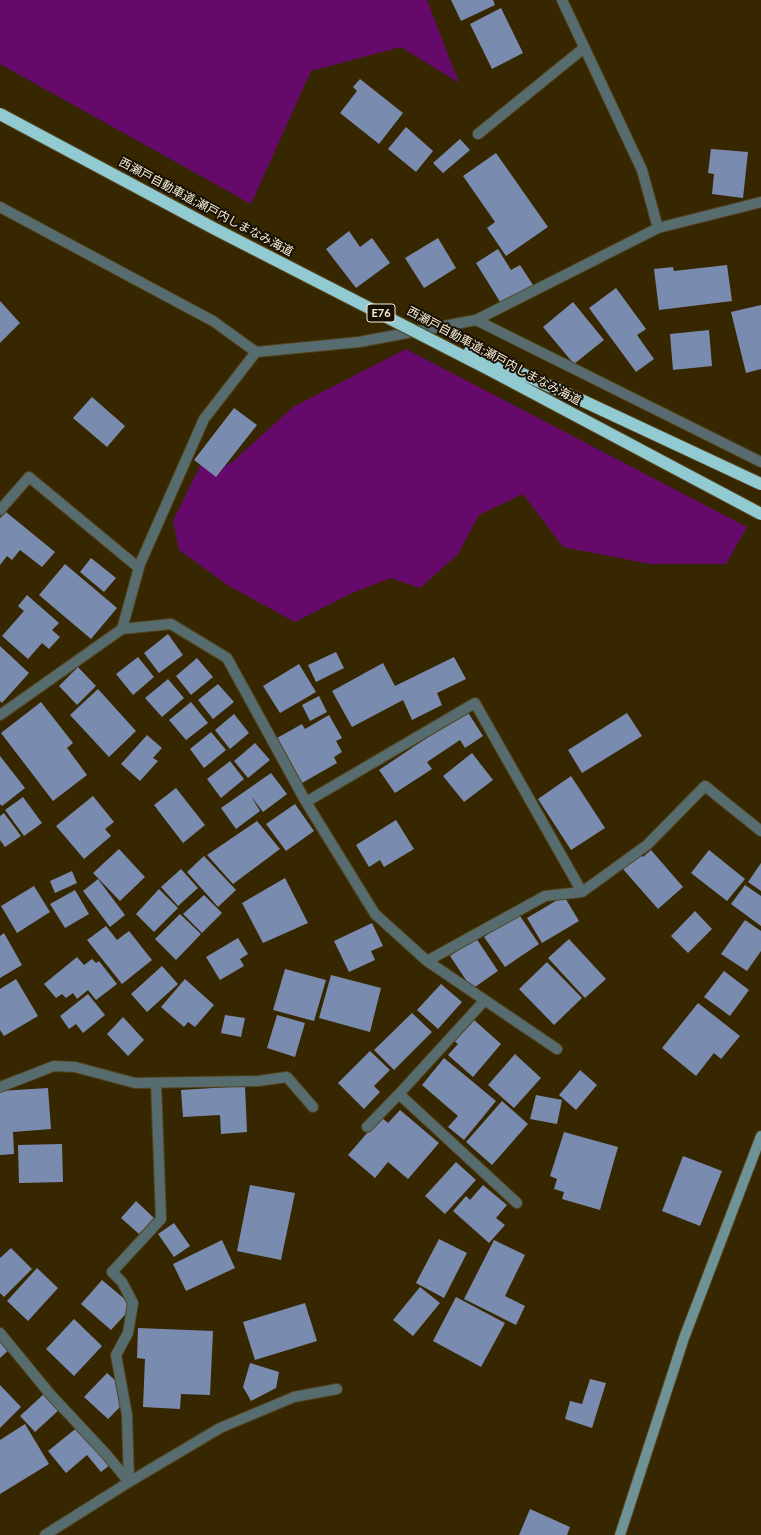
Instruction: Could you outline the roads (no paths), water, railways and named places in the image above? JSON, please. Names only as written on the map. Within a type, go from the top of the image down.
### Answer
[{"type":"highway","name":"西瀬戸自動車道;瀬戸内しまなみ海道","points":[[0,114],[215,229],[365,304],[761,514]]},
{"type":"highway","points":[[365,304],[579,399],[761,484]]},
{"type":"street","points":[[562,0],[642,170],[658,228]]},
{"type":"street","points":[[478,134],[584,48]]},
{"type":"street","points":[[0,207],[213,321],[256,352],[359,342],[476,320],[658,228],[761,202]]},
{"type":"street","points":[[476,320],[761,462]]},
{"type":"street","points":[[122,629],[139,568],[204,419],[256,352]]},
{"type":"street","points":[[0,510],[29,477],[139,568]]},
{"type":"street","points":[[0,715],[122,629],[171,624],[227,658],[306,802],[375,914],[427,961],[557,1050]]},
{"type":"street","points":[[306,802],[475,703],[582,892]]},
{"type":"street","points":[[427,961],[545,896],[582,892],[647,845],[705,786],[761,831]]},
{"type":"street","points":[[367,1127],[484,1001]]},
{"type":"street","points":[[0,1087],[54,1066],[75,1067],[135,1083],[258,1081],[287,1077],[313,1106]]},
{"type":"street","points":[[129,1482],[127,1415],[116,1355],[128,1333],[133,1303],[122,1282],[112,1272],[161,1219],[156,1083]]},
{"type":"street","points":[[399,1094],[518,1203]]},
{"type":"street","points":[[620,1535],[684,1338],[761,1137]]},
{"type":"street","points":[[0,1333],[50,1394],[106,1454],[129,1482]]},
{"type":"street","points":[[45,1535],[129,1482],[220,1428],[294,1397],[337,1389]]}]
